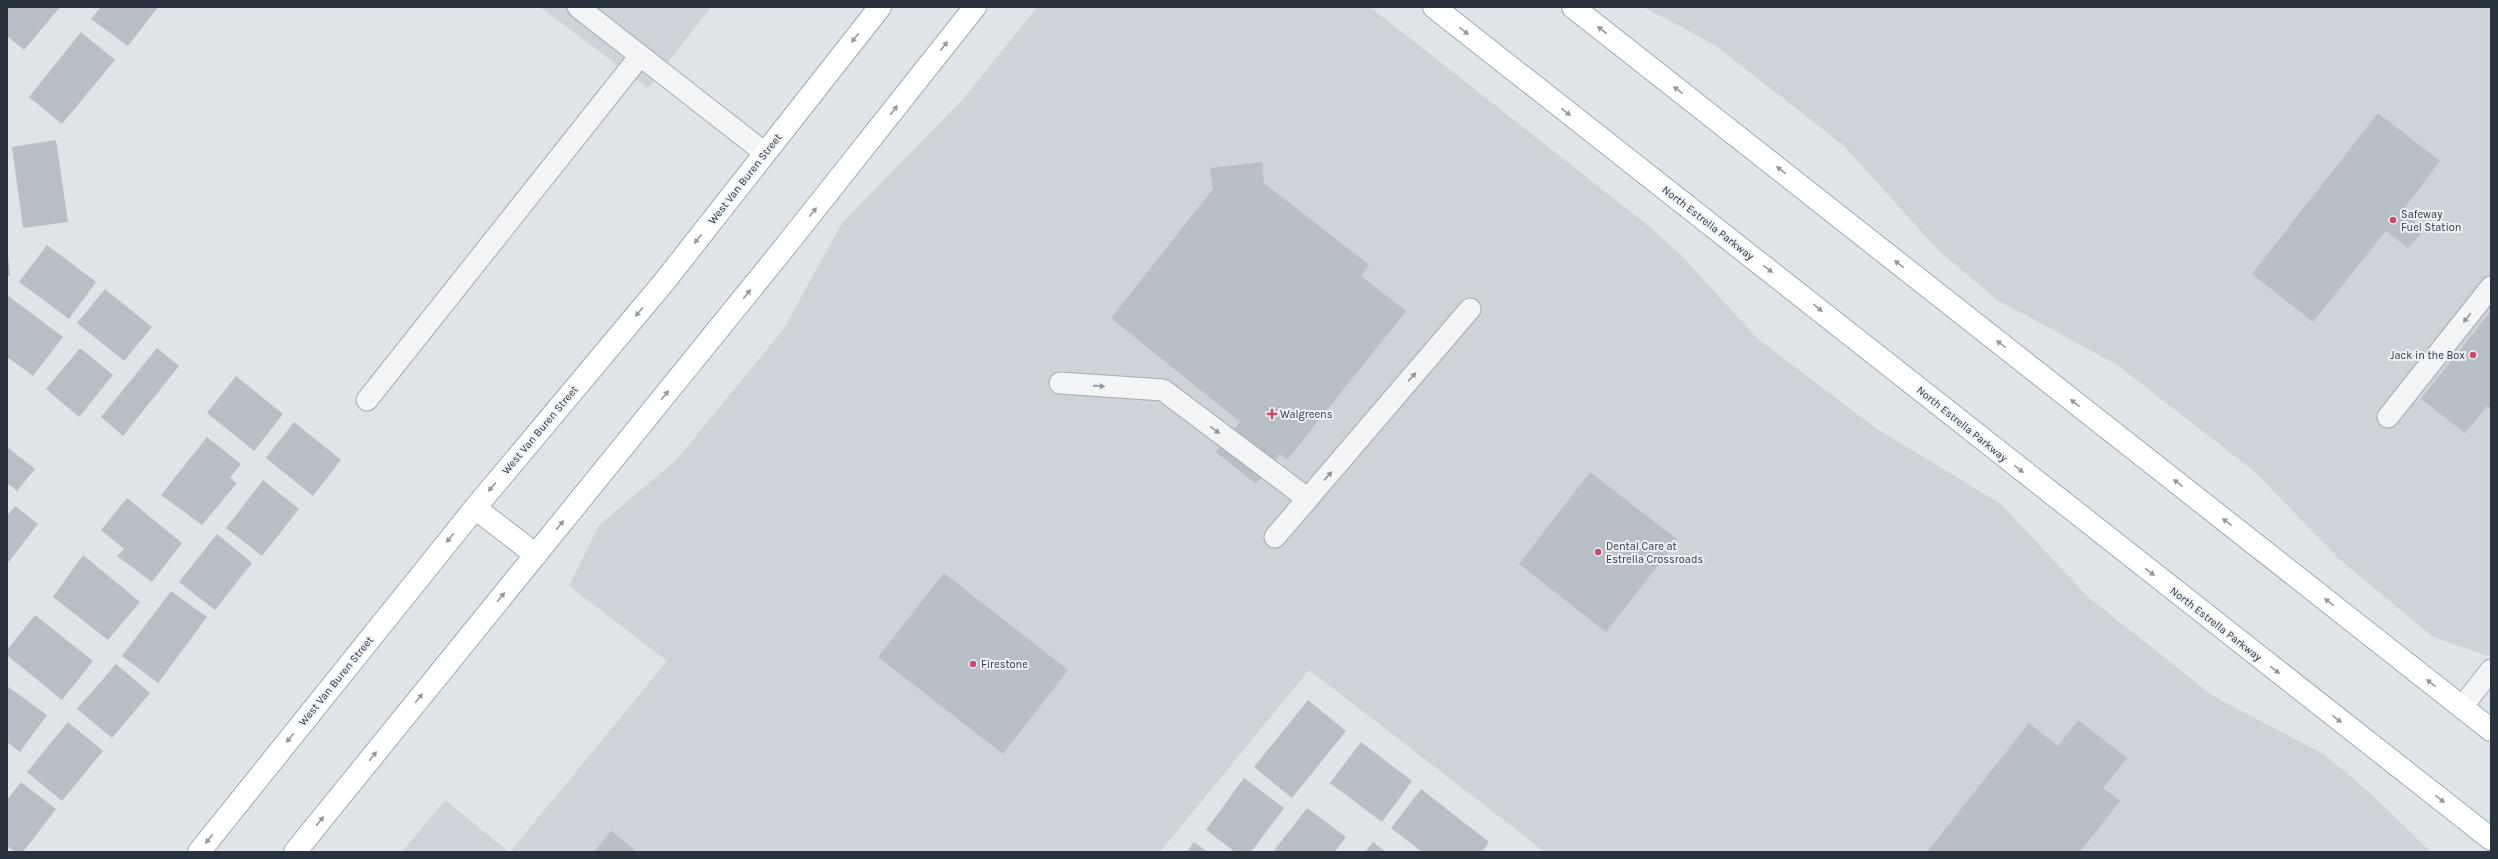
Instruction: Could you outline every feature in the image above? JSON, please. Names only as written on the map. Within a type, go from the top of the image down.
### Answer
[{"type":"main road","name":"West Van Buren Street","points":[[199,852],[475,508],[664,282],[880,7]]},
{"type":"main road","points":[[295,852],[536,555],[975,7]]},
{"type":"main road","name":"North Estrella Parkway","points":[[1434,7],[2491,839]]},
{"type":"main road","points":[[1573,7],[2491,730]]},
{"type":"main road","points":[[475,508],[536,555]]},
{"type":"lane","points":[[578,7],[765,153]]},
{"type":"lane","points":[[367,400],[640,56]]},
{"type":"lane","points":[[2388,417],[2491,287]]},
{"type":"lane","points":[[1275,537],[1470,309]]},
{"type":"lane","points":[[1060,383],[1163,390],[1308,499]]},
{"type":"lane","points":[[2462,707],[2491,670]]},
{"type":"shaded area","points":[[540,7],[711,7],[648,88]]},
{"type":"shaded area","points":[[1037,7],[1370,7],[1650,227],[1681,255],[1758,339],[1877,429],[2001,504],[2088,597],[2213,696],[2325,755],[2371,794],[2431,852],[1545,852],[1309,670],[1160,852],[510,852],[667,661],[569,586],[599,525],[676,460],[783,330],[842,223],[964,98]]},
{"type":"shaded area","points":[[1644,7],[2491,7],[2491,657],[2433,637],[2338,558],[2255,472],[2116,364],[1997,300],[1938,250],[1843,145],[1716,46]]},
{"type":"shaded area","points":[[445,800],[509,852],[402,852]]},
{"type":"building","points":[[7,7],[60,7],[24,50],[7,36]]},
{"type":"building","points":[[101,7],[158,7],[128,46],[91,19]]},
{"type":"building","points":[[81,32],[115,60],[62,124],[29,97]]},
{"type":"building","name":"Safeway Fuel Station","points":[[2378,113],[2440,161],[2402,211],[2424,230],[2408,248],[2386,231],[2313,322],[2252,274]]},
{"type":"building","points":[[56,140],[68,222],[23,228],[12,147]]},
{"type":"building","name":"Walgreens","points":[[1262,162],[1264,183],[1369,265],[1361,276],[1406,311],[1287,460],[1280,454],[1256,484],[1216,452],[1240,422],[1111,318],[1213,189],[1210,168]]},
{"type":"building","points":[[47,245],[96,282],[69,319],[19,282]]},
{"type":"building","points":[[8,255],[10,276],[7,276]]},
{"type":"building","points":[[105,289],[152,327],[124,361],[77,323]]},
{"type":"building","points":[[7,295],[63,337],[33,376],[7,357]]},
{"type":"building","name":"Jack in the Box","points":[[2491,311],[2491,409],[2487,406],[2465,433],[2421,399]]},
{"type":"building","points":[[80,348],[113,375],[79,417],[46,389]]},
{"type":"building","points":[[157,348],[179,366],[123,436],[101,417]]},
{"type":"building","points":[[236,376],[283,414],[254,451],[207,413]]},
{"type":"building","points":[[294,422],[341,460],[313,496],[266,458]]},
{"type":"building","points":[[207,437],[241,464],[230,478],[237,483],[202,525],[161,495]]},
{"type":"building","points":[[7,447],[35,469],[17,491],[7,483]]},
{"type":"building","name":"Dental Care at Estrella Crossroads","points":[[1590,472],[1678,540],[1606,632],[1519,564]]},
{"type":"building","points":[[263,480],[299,509],[262,556],[226,528]]},
{"type":"building","points":[[127,498],[182,543],[152,582],[117,556],[124,549],[101,530]]},
{"type":"building","points":[[15,506],[38,524],[7,564],[7,516]]},
{"type":"building","points":[[217,534],[252,563],[215,610],[179,582]]},
{"type":"building","points":[[83,555],[140,602],[108,640],[53,597]]},
{"type":"building","name":"Firestone","points":[[944,573],[1068,670],[1003,754],[878,657]]},
{"type":"building","points":[[171,591],[207,617],[158,683],[122,656]]},
{"type":"building","points":[[35,615],[93,661],[62,700],[7,655],[7,650]]},
{"type":"building","points":[[116,664],[150,693],[112,738],[77,709]]},
{"type":"building","points":[[7,686],[47,715],[20,752],[7,742]]},
{"type":"building","points":[[1308,700],[1346,731],[1292,798],[1254,767]]},
{"type":"building","points":[[2078,720],[2127,758],[2103,788],[2120,801],[2080,852],[1927,852],[2029,723],[2058,746]]},
{"type":"building","points":[[68,722],[103,751],[62,801],[27,772]]},
{"type":"building","points":[[1361,742],[1412,781],[1382,822],[1330,783]]},
{"type":"building","points":[[1244,778],[1284,808],[1251,852],[1235,852],[1206,830]]},
{"type":"building","points":[[21,782],[56,809],[23,852],[15,852],[7,846],[7,800]]},
{"type":"building","points":[[1421,789],[1489,842],[1482,852],[1422,852],[1391,828]]},
{"type":"building","points":[[1307,808],[1346,837],[1335,852],[1273,852]]},
{"type":"building","points":[[611,831],[637,852],[594,852]]},
{"type":"building","points":[[1194,842],[1208,852],[1187,852]]},
{"type":"building","points":[[1373,842],[1386,852],[1365,852]]},
{"type":"place","name":"Safeway Fuel Station","points":[[2393,220]]},
{"type":"place","name":"Jack in the Box","points":[[2473,355]]},
{"type":"place","name":"Walgreens","points":[[1272,414]]},
{"type":"place","name":"Dental Care at Estrella Crossroads","points":[[1598,552]]},
{"type":"place","name":"Firestone","points":[[973,664]]}]
